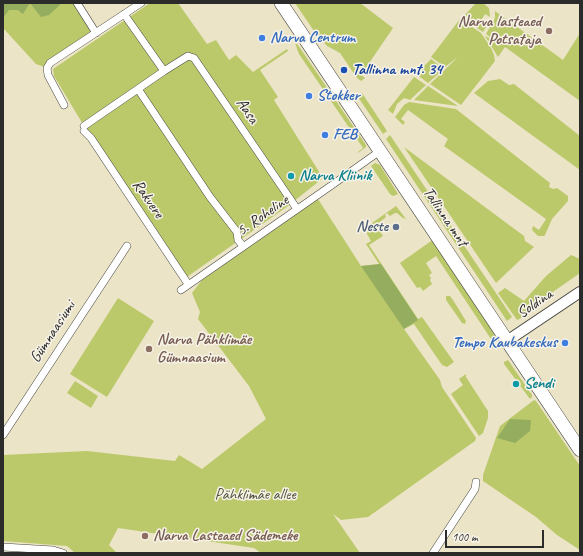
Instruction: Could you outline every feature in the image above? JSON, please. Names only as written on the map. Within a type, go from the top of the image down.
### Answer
[{"type":"highway","name":"Tallinna mnt","points":[[281,3],[380,151],[510,339],[580,437]]},
{"type":"highway","name":"Tallinna mnt","points":[[288,3],[510,339],[580,450]]},
{"type":"street","points":[[77,3],[96,33]]},
{"type":"street","points":[[64,104],[48,75],[47,68],[50,63],[141,3]]},
{"type":"street","points":[[124,14],[164,71]]},
{"type":"street","name":"Aasa","points":[[84,128],[164,71],[188,56],[194,58],[297,209]]},
{"type":"street","points":[[138,89],[210,197],[236,232],[238,240],[243,246]]},
{"type":"street","name":"Rakvere","points":[[84,128],[188,284]]},
{"type":"street","name":"5. Roheline","points":[[181,290],[380,151]]},
{"type":"street","name":"Gümnaasiumi","points":[[3,435],[127,246]]},
{"type":"street","name":"Soldina","points":[[510,339],[580,292]]},
{"type":"street","points":[[433,553],[475,489],[476,482]]},
{"type":"street","points":[[3,547],[52,550],[63,553]]},
{"type":"green space","points":[[3,3],[76,3],[96,33],[47,68],[36,64],[3,28]]},
{"type":"green space","points":[[3,3],[30,3],[23,14],[18,10],[9,10],[3,18]]},
{"type":"green space","points":[[30,3],[62,3],[49,15],[41,17]]},
{"type":"green space","points":[[150,3],[178,3],[207,44],[216,40],[229,60],[236,55],[253,72],[287,49],[288,51],[260,70],[278,97],[274,100],[323,178],[288,206],[184,279],[84,126],[54,76],[53,69]]},
{"type":"green space","points":[[295,3],[360,3],[393,28],[361,75],[365,78],[361,81],[357,78],[340,53],[327,46],[314,31]]},
{"type":"green space","points":[[476,3],[483,3],[489,8],[490,17],[485,14],[480,22],[486,27],[483,32],[462,18]]},
{"type":"green space","points":[[495,11],[563,60],[580,33],[580,101],[505,47],[498,57],[485,36],[495,41],[486,34],[495,18]]},
{"type":"green space","points":[[460,19],[481,33],[491,48],[495,61],[461,105],[430,84],[458,57],[445,67],[431,57]]},
{"type":"green space","points":[[295,43],[298,45],[366,145],[366,147],[358,153],[363,148],[299,54]]},
{"type":"green space","points":[[431,59],[444,69],[428,83],[416,74]]},
{"type":"green space","points":[[414,77],[426,85],[410,100],[404,98],[397,104],[393,114],[388,110]]},
{"type":"green space","points":[[500,79],[509,85],[514,84],[580,136],[580,170],[474,93],[488,81]]},
{"type":"green space","points":[[428,86],[458,106],[414,100]]},
{"type":"green space","points":[[362,93],[387,131],[383,134],[358,97]]},
{"type":"green space","points":[[409,102],[456,109],[550,183],[549,187],[553,189],[557,188],[568,196],[568,201],[552,219],[545,235],[538,236],[532,230],[533,226],[539,230],[546,219],[444,146],[448,139],[408,110],[401,119],[405,122],[403,125],[395,117],[404,105]]},
{"type":"green space","points":[[390,135],[512,317],[507,321],[386,139]]},
{"type":"green space","points":[[404,147],[524,236],[525,241],[534,247],[496,283]]},
{"type":"green space","points":[[375,163],[380,165],[398,194],[393,196],[390,194],[371,166]]},
{"type":"green space","name":"Pähklimäe allee","points":[[318,199],[361,266],[379,264],[366,244],[371,241],[367,234],[368,228],[372,223],[396,206],[406,219],[397,213],[390,216],[387,213],[385,215],[386,217],[376,225],[383,236],[369,245],[418,319],[422,317],[454,362],[447,367],[442,365],[414,324],[404,329],[440,380],[442,387],[476,438],[475,441],[368,517],[341,520],[333,514],[360,553],[261,553],[254,548],[118,528],[109,545],[117,553],[75,553],[67,546],[3,541],[3,455],[87,451],[175,461],[179,455],[202,469],[266,419],[249,386],[198,319],[200,312],[192,293],[202,280]]},
{"type":"green space","points":[[434,239],[497,336],[495,339],[491,339],[436,256],[426,263],[432,273],[429,275],[432,284],[423,291],[420,287],[417,288],[400,263]]},
{"type":"green space","points":[[571,255],[580,259],[580,273],[530,308],[528,315],[517,320],[498,293],[505,288],[524,301],[546,276]]},
{"type":"green space","points":[[381,264],[418,320],[404,329],[361,266]]},
{"type":"green space","points":[[446,296],[450,296],[453,300],[466,321],[465,324],[462,323],[446,300]]},
{"type":"green space","points":[[118,298],[154,321],[107,397],[70,374]]},
{"type":"green space","points":[[508,360],[532,395],[530,399],[504,364],[504,362]]},
{"type":"green space","points":[[466,374],[466,377],[488,411],[488,418],[483,433],[479,436],[451,394],[463,385],[459,379]]},
{"type":"green space","points":[[75,381],[98,396],[91,408],[67,393]]},
{"type":"green space","points":[[534,400],[580,466],[580,550],[557,535],[536,517],[483,481],[483,475],[500,426]]},
{"type":"green space","points":[[510,419],[531,420],[530,431],[515,443],[497,438]]},
{"type":"place","name":"Narva lasteaed Potsataja","points":[[549,31]]},
{"type":"place","name":"Narva Centrum","points":[[262,38]]},
{"type":"place","name":"Tallinna mnt. 34","points":[[344,70]]},
{"type":"place","name":"Stokker","points":[[309,96]]},
{"type":"place","name":"FEB","points":[[325,135]]},
{"type":"place","name":"Narva Kliinik","points":[[291,176]]},
{"type":"place","name":"Neste","points":[[396,227]]},
{"type":"place","name":"Tempo Kaubakeskus","points":[[565,343]]},
{"type":"place","name":"Narva Pähklimäe Gümnaasium","points":[[149,349]]},
{"type":"place","name":"Sendi","points":[[516,384]]},
{"type":"place","name":"Narva Lasteaed Sädemeke","points":[[145,536]]}]
